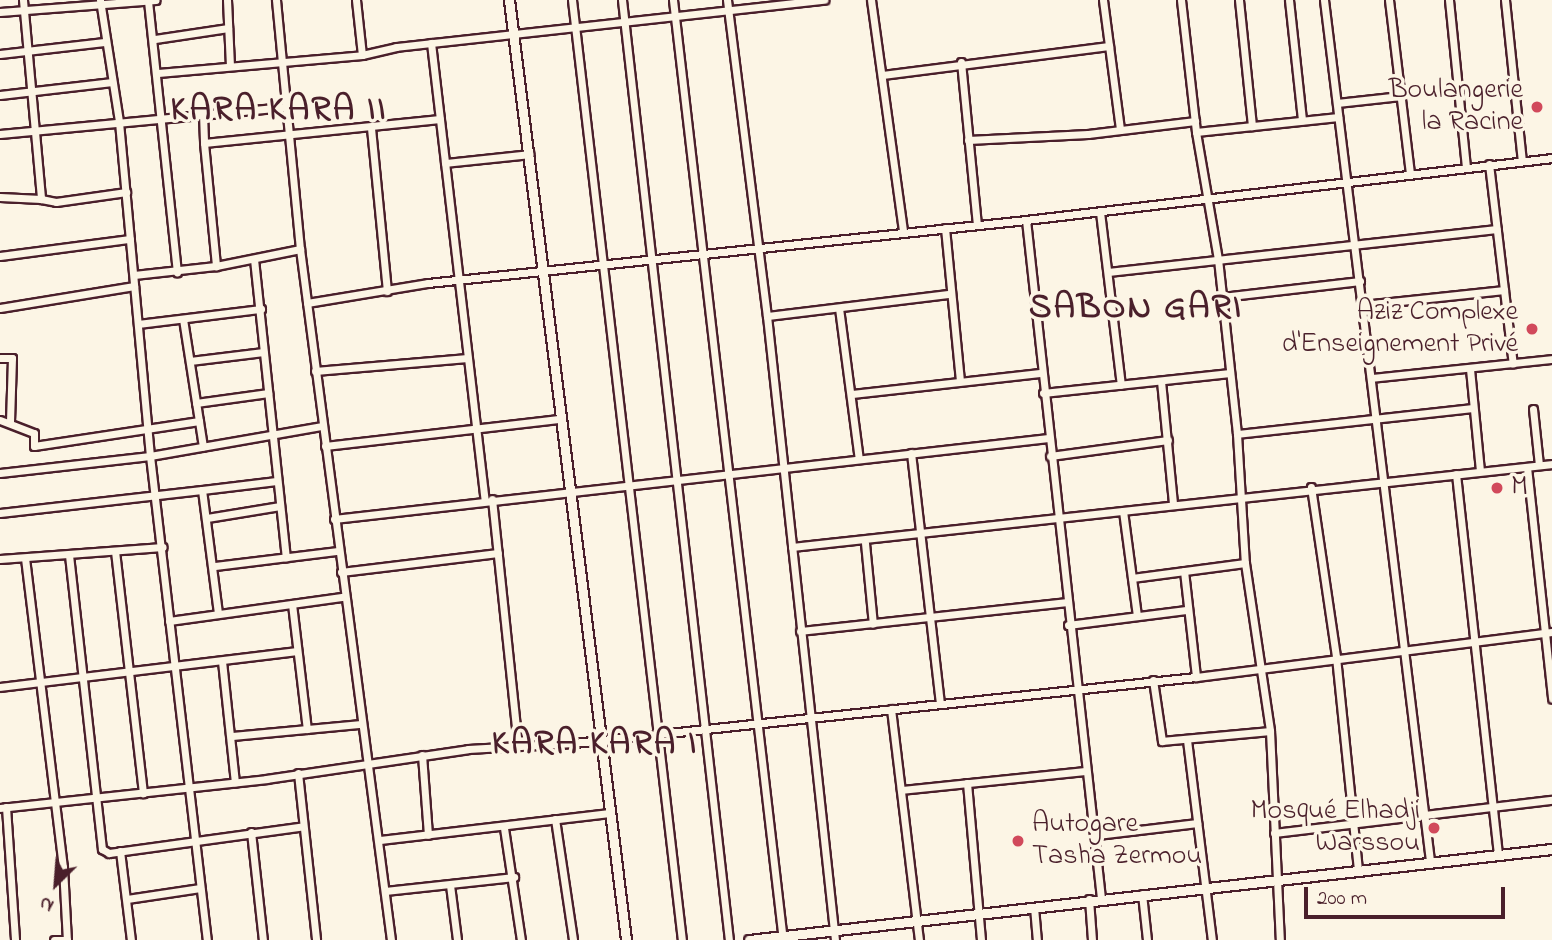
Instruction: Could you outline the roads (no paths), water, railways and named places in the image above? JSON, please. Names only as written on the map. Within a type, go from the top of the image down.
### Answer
[{"type":"street","points":[[23,0],[38,132],[41,199]]},
{"type":"street","points":[[227,0],[230,65]]},
{"type":"street","points":[[276,0],[300,249],[343,597],[360,724],[380,840],[391,940]]},
{"type":"street","points":[[356,0],[362,55]]},
{"type":"street","points":[[509,0],[530,155],[598,740],[626,940]]},
{"type":"street","points":[[572,0],[600,267],[682,940]]},
{"type":"street","points":[[622,0],[708,728],[729,940]]},
{"type":"street","points":[[673,0],[783,938]]},
{"type":"street","points":[[727,0],[757,248],[768,316],[834,935]]},
{"type":"street","points":[[158,73],[362,55],[431,43],[625,25],[824,0]]},
{"type":"street","points":[[871,0],[903,232]]},
{"type":"street","points":[[1103,0],[1120,130]]},
{"type":"street","points":[[1181,0],[1196,132],[1218,259],[1237,434],[1245,564],[1270,731],[1280,940]]},
{"type":"street","points":[[1239,0],[1252,126]]},
{"type":"street","points":[[1290,0],[1302,120]]},
{"type":"street","points":[[1324,0],[1345,182],[1371,378],[1379,418],[1382,481],[1430,861]]},
{"type":"street","points":[[1401,0],[1389,1],[1410,174]]},
{"type":"street","points":[[1449,0],[1466,167]]},
{"type":"street","points":[[1506,0],[1522,161]]},
{"type":"street","points":[[0,12],[152,1],[159,117],[177,272]]},
{"type":"street","points":[[100,3],[104,42],[120,122],[150,456],[208,940]]},
{"type":"street","points":[[155,39],[228,28]]},
{"type":"street","points":[[0,54],[104,42]]},
{"type":"street","points":[[431,43],[475,428],[499,553],[518,745]]},
{"type":"street","points":[[882,75],[961,62],[1109,46]]},
{"type":"street","points":[[961,62],[977,224]]},
{"type":"street","points":[[0,95],[112,82]]},
{"type":"street","points":[[1337,103],[1401,96]]},
{"type":"street","points":[[0,134],[288,107]]},
{"type":"street","points":[[203,113],[216,266]]},
{"type":"street","points":[[1196,132],[1338,117]]},
{"type":"street","points":[[204,143],[290,138],[440,119]]},
{"type":"street","points":[[968,140],[1120,130],[1195,121]]},
{"type":"street","points":[[371,128],[387,291]]},
{"type":"street","points":[[445,163],[530,155]]},
{"type":"street","points":[[307,303],[459,279],[600,267],[702,253],[1100,212],[1489,164],[1552,159]]},
{"type":"street","points":[[1489,164],[1513,364]]},
{"type":"street","points":[[0,197],[55,202],[126,192]]},
{"type":"street","points":[[1100,212],[1121,385]]},
{"type":"street","points":[[1026,220],[1056,520],[1084,771],[1097,835],[1101,898]]},
{"type":"street","points":[[945,228],[949,294],[960,381]]},
{"type":"street","points":[[1108,272],[1497,229]]},
{"type":"street","points":[[0,256],[130,239]]},
{"type":"street","points":[[134,275],[216,266],[300,249]]},
{"type":"street","points":[[254,259],[286,557]]},
{"type":"street","points":[[1222,297],[1360,281]]},
{"type":"street","points":[[0,308],[135,286]]},
{"type":"street","points":[[1363,305],[1504,290]]},
{"type":"street","points":[[768,316],[949,294]]},
{"type":"street","points":[[839,308],[859,459]]},
{"type":"street","points":[[138,324],[261,309]]},
{"type":"street","points":[[183,319],[202,446]]},
{"type":"street","points":[[190,361],[263,352]]},
{"type":"street","points":[[0,358],[12,358],[10,422]]},
{"type":"street","points":[[315,371],[467,358]]},
{"type":"street","points":[[1371,378],[1552,359]]},
{"type":"street","points":[[1470,369],[1480,471]]},
{"type":"street","points":[[852,394],[1040,373]]},
{"type":"street","points":[[1043,393],[1230,373]]},
{"type":"street","points":[[1161,381],[1173,504]]},
{"type":"street","points":[[196,403],[268,393]]},
{"type":"street","points":[[1237,434],[1472,408]]},
{"type":"street","points":[[1533,409],[1539,466]]},
{"type":"street","points":[[325,446],[560,419]]},
{"type":"street","points":[[0,420],[34,433],[34,446],[148,432],[199,421]]},
{"type":"street","points":[[0,473],[150,456],[322,426]]},
{"type":"street","points":[[334,519],[489,499],[784,469],[1048,438]]},
{"type":"street","points":[[1050,456],[1168,440]]},
{"type":"street","points":[[911,453],[923,536],[929,618],[940,702]]},
{"type":"street","points":[[792,547],[865,543],[1311,487],[1552,464]]},
{"type":"street","points":[[1527,467],[1548,633],[1552,699]]},
{"type":"street","points":[[1456,474],[1472,641],[1498,855]]},
{"type":"street","points":[[0,513],[276,481]]},
{"type":"street","points":[[1311,487],[1336,657],[1359,870]]},
{"type":"street","points":[[202,490],[215,566],[218,612]]},
{"type":"street","points":[[208,518],[279,506]]},
{"type":"street","points":[[1123,511],[1137,616]]},
{"type":"street","points":[[865,543],[873,624]]},
{"type":"street","points":[[0,559],[163,547]]},
{"type":"street","points":[[115,551],[143,793]]},
{"type":"street","points":[[215,566],[338,551]]},
{"type":"street","points":[[341,572],[499,553]]},
{"type":"street","points":[[69,555],[102,849],[120,851],[300,827]]},
{"type":"street","points":[[25,558],[42,682],[67,940],[54,940]]},
{"type":"street","points":[[1132,578],[1245,564]]},
{"type":"street","points":[[1184,571],[1186,610],[1196,677]]},
{"type":"street","points":[[169,621],[218,612],[343,597]]},
{"type":"street","points":[[800,631],[1066,602]]},
{"type":"street","points":[[292,604],[307,729]]},
{"type":"street","points":[[1068,625],[1186,610]]},
{"type":"street","points":[[15,940],[3,808],[234,782],[422,755],[598,740],[1075,687],[1196,677],[1336,657],[1548,633]]},
{"type":"street","points":[[0,687],[128,674],[296,651]]},
{"type":"street","points":[[222,661],[233,736],[234,782]]},
{"type":"street","points":[[1153,680],[1163,741],[1270,731]]},
{"type":"street","points":[[891,709],[919,940]]},
{"type":"street","points":[[233,736],[360,724]]},
{"type":"street","points":[[1187,740],[1212,940]]},
{"type":"street","points":[[422,755],[428,835]]},
{"type":"street","points":[[901,790],[1084,771]]},
{"type":"street","points":[[298,773],[300,827],[316,940]]},
{"type":"street","points":[[967,783],[981,940]]},
{"type":"street","points":[[1273,834],[1353,822],[1552,800]]},
{"type":"street","points":[[380,840],[505,828],[610,813]]},
{"type":"street","points":[[555,820],[573,940]]},
{"type":"street","points":[[1097,835],[1197,824]]},
{"type":"street","points":[[505,828],[521,940]]},
{"type":"street","points":[[251,832],[263,940]]},
{"type":"street","points":[[748,940],[834,935],[916,921],[1088,899],[1552,849]]},
{"type":"street","points":[[120,851],[131,940]]},
{"type":"street","points":[[385,891],[513,877]]},
{"type":"street","points":[[450,885],[457,940]]},
{"type":"street","points":[[127,899],[200,888]]},
{"type":"street","points":[[1142,894],[1147,940]]},
{"type":"street","points":[[1088,899],[1092,940]]},
{"type":"street","points":[[1034,907],[1037,940]]},
{"type":"place","name":"Boulangerie la Racine","points":[[1537,107]]},
{"type":"place","name":"Aziz Complexe d'Enseignement Privé","points":[[1532,329]]},
{"type":"place","name":"M","points":[[1497,488]]},
{"type":"place","name":"Mosqué Elhadji Warssou","points":[[1434,828]]},
{"type":"place","name":"Autogare Tasha Zermou","points":[[1018,841]]},
{"type":"district","name":"KARA KARA II","points":[[279,111]]},
{"type":"district","name":"SABON GARI","points":[[1136,309]]},
{"type":"district","name":"KARA KARA I","points":[[595,745]]}]
